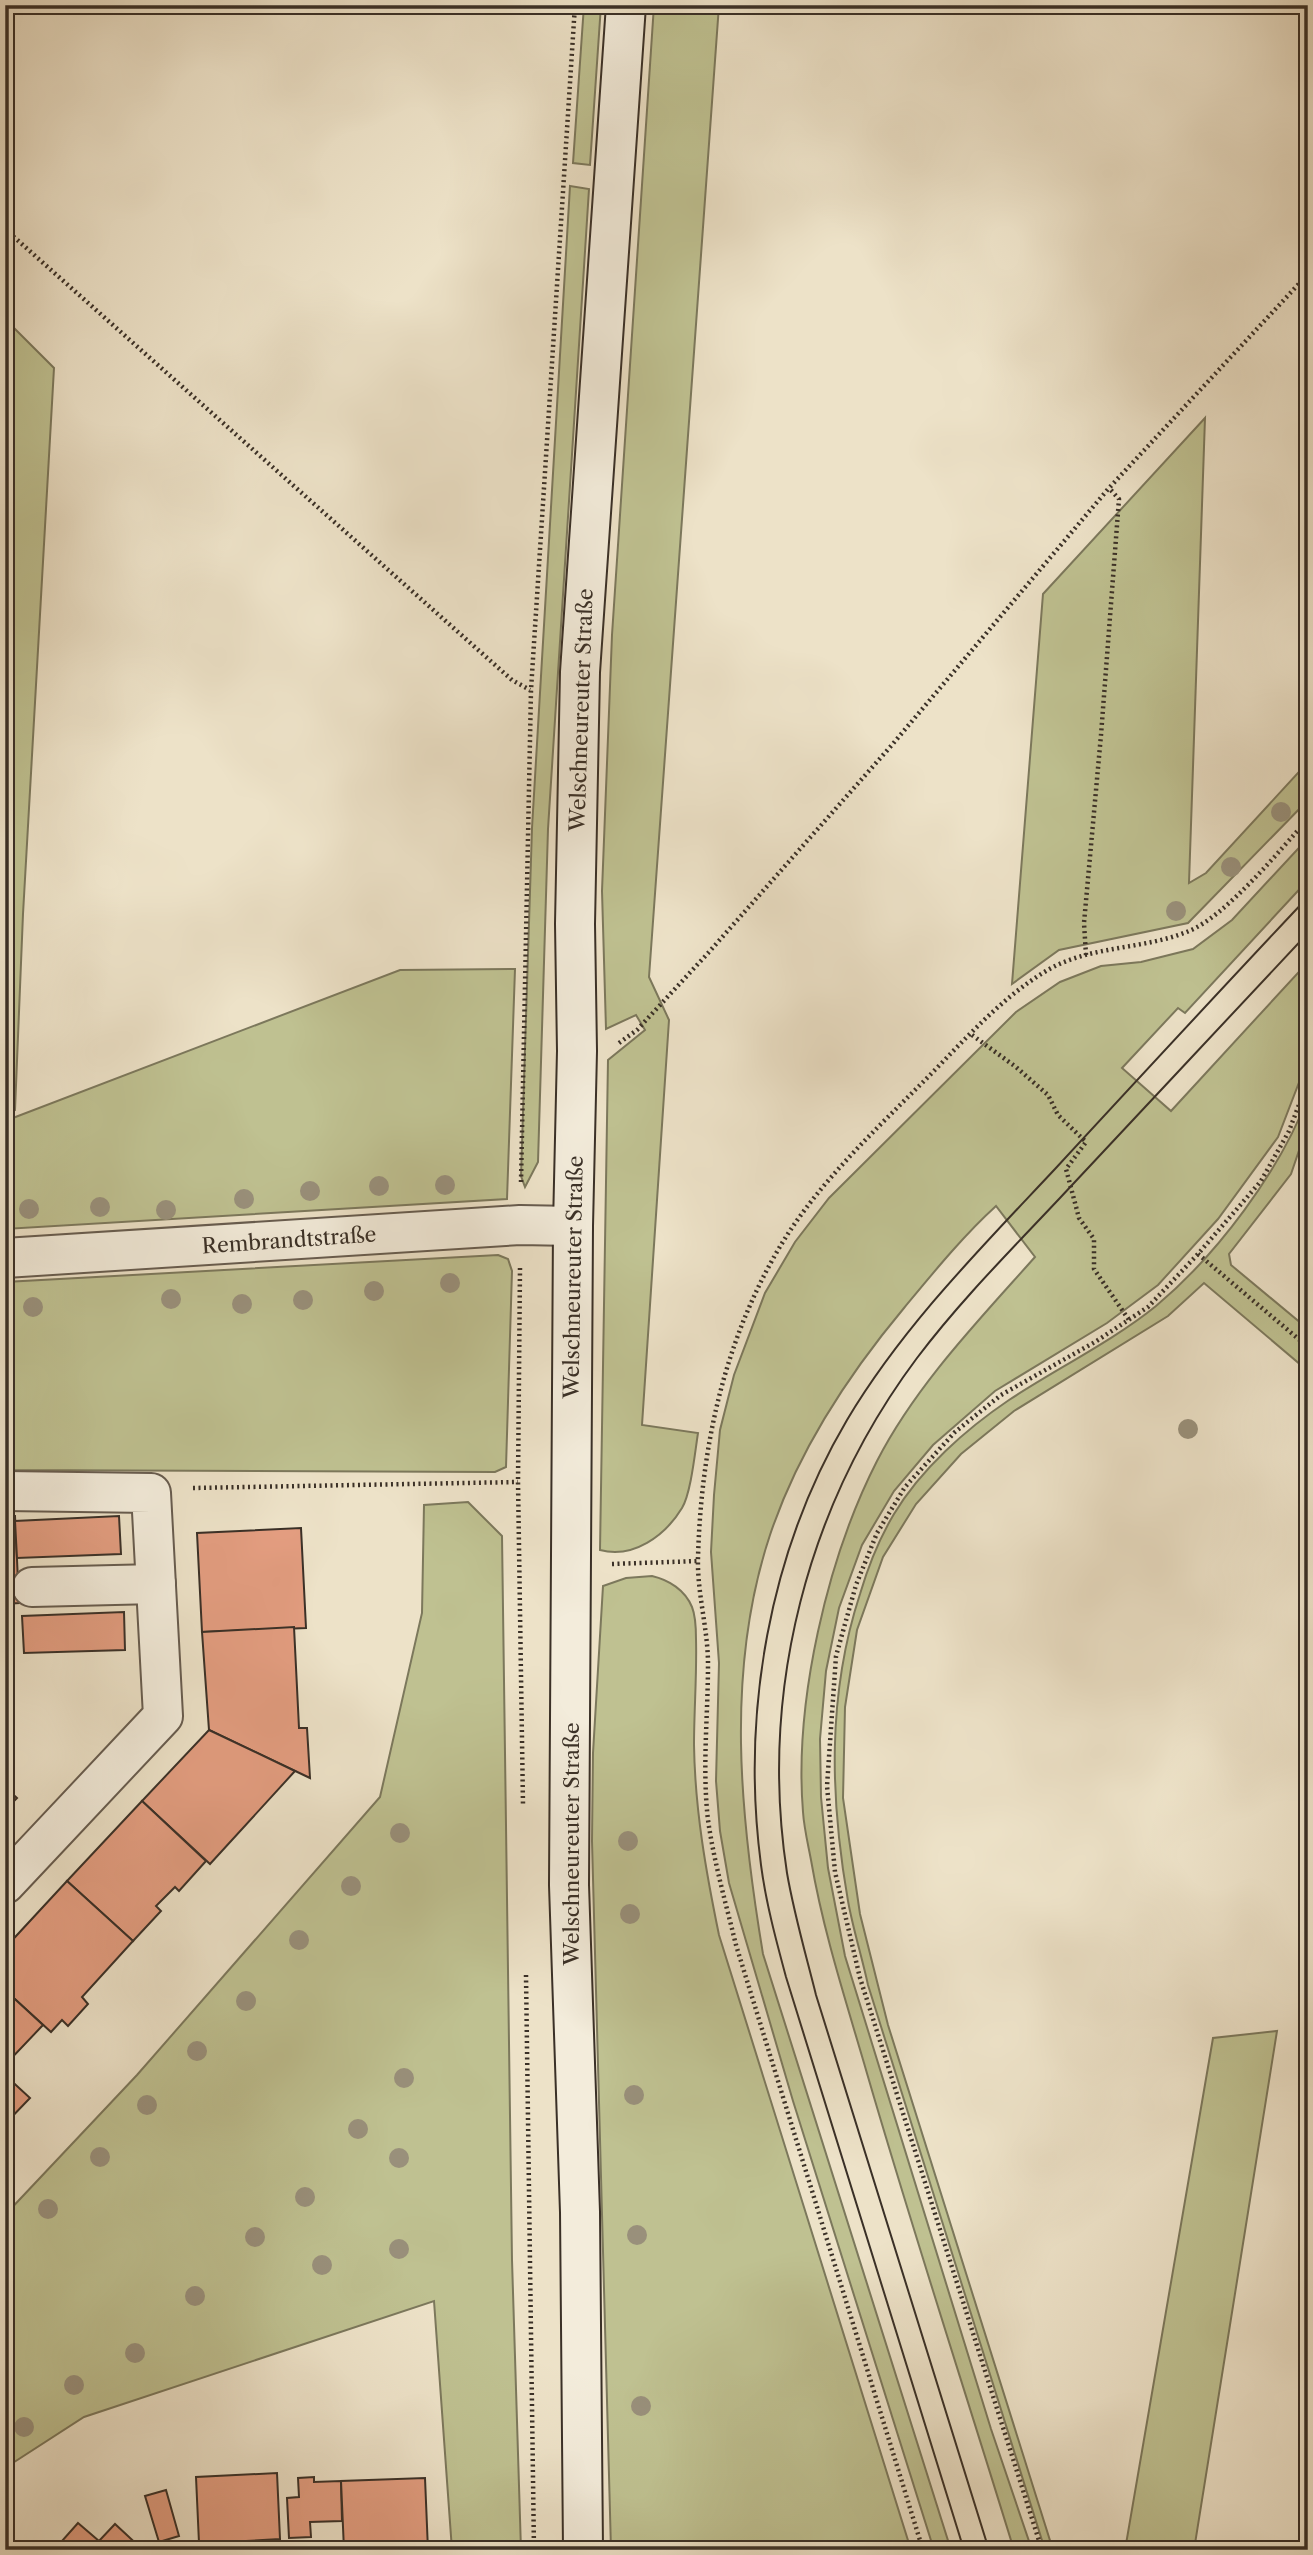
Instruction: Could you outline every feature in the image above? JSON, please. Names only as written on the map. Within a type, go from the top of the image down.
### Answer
[{"type":"main road","name":"Welschneureuter Straße","points":[[583,2550],[580,2212],[569,1885],[573,1226],[577,1051],[575,924],[580,672],[626,5]]},
{"type":"main road","name":"Rembrandtstraße","points":[[5,1258],[520,1225],[573,1226]]},
{"type":"main road","points":[[5,1491],[151,1493],[163,1716],[5,1884]]},
{"type":"main road","points":[[32,1587],[156,1584]]},
{"type":"path","points":[[5,229],[512,680],[531,690]]},
{"type":"path","points":[[577,1051],[615,1045],[637,1030],[709,953],[891,746],[1109,488],[1308,274]]},
{"type":"path","points":[[1086,955],[1084,923],[1119,499],[1109,488]]},
{"type":"path","points":[[923,2550],[736,1945],[708,1818],[704,1742],[708,1661],[698,1561],[703,1487],[724,1373],[756,1289],[786,1237],[875,1131],[1007,1000],[1047,970],[1086,955],[1142,945],[1192,930],[1220,909],[1253,878],[1308,820]]},
{"type":"path","points":[[972,1035],[1016,1067],[1048,1096],[1058,1115],[1086,1142],[1066,1169],[1079,1218],[1094,1239],[1094,1269],[1129,1320]]},
{"type":"path","points":[[1042,2550],[860,1978],[835,1872],[828,1786],[836,1656],[856,1585],[877,1533],[905,1486],[955,1432],[1001,1395],[1095,1342],[1148,1307],[1261,1181],[1289,1131],[1308,1082]]},
{"type":"path","points":[[1198,1254],[1308,1348]]},
{"type":"path","points":[[192,1488],[518,1482],[523,1815]]},
{"type":"path","points":[[571,1560],[611,1564],[698,1561]]},
{"type":"path","points":[[525,1968],[534,2550]]},
{"type":"green space","points":[[584,5],[601,5],[590,165],[573,163]]},
{"type":"green space","points":[[654,5],[719,5],[649,977],[669,1020],[642,1425],[698,1433],[688,1493],[675,1518],[667,1528],[647,1543],[636,1548],[612,1552],[600,1550],[608,1060],[645,1030],[636,1015],[606,1029],[602,891],[612,635]]},
{"type":"green space","points":[[570,186],[589,189],[548,829],[538,1162],[525,1187],[521,1176],[532,828]]},
{"type":"green space","points":[[5,319],[54,368],[23,914],[15,1110],[5,1114]]},
{"type":"green space","points":[[1205,418],[1189,883],[1206,873],[1308,762],[1308,800],[1188,923],[1059,950],[1012,984],[1043,594]]},
{"type":"green space","points":[[1308,838],[1308,880],[1185,1013],[1178,1008],[1122,1068],[1171,1111],[1308,962],[1308,1059],[1278,1137],[1218,1219],[1158,1285],[1107,1323],[995,1391],[933,1445],[894,1491],[862,1545],[839,1608],[826,1671],[820,1739],[821,1797],[828,1868],[845,1956],[991,2429],[1032,2550],[1014,2550],[919,2246],[842,1987],[816,1886],[803,1812],[802,1769],[809,1678],[829,1586],[859,1500],[877,1461],[910,1406],[950,1354],[1035,1257],[996,1206],[960,1242],[904,1308],[863,1360],[826,1415],[782,1504],[756,1586],[747,1638],[741,1743],[748,1849],[763,1954],[951,2550],[934,2550],[793,2101],[729,1883],[720,1831],[716,1781],[719,1663],[711,1552],[720,1430],[734,1375],[765,1293],[795,1242],[829,1198],[1016,1012],[1060,982],[1101,966],[1141,962],[1193,949],[1232,920]]},
{"type":"green space","points":[[515,969],[507,1199],[5,1229],[5,1121],[400,970]]},
{"type":"green space","points":[[1308,1097],[1308,1124],[1291,1174],[1229,1254],[1231,1265],[1308,1329],[1308,1371],[1204,1283],[1168,1316],[1014,1411],[961,1454],[916,1504],[883,1557],[857,1630],[845,1707],[843,1798],[860,1914],[888,2025],[1053,2550],[1045,2550],[868,1985],[852,1922],[842,1862],[835,1785],[837,1708],[842,1670],[849,1632],[874,1553],[894,1514],[917,1481],[961,1437],[993,1411],[1122,1331],[1179,1285],[1224,1237],[1264,1182],[1281,1154]]},
{"type":"green space","points":[[498,1255],[508,1259],[512,1271],[506,1467],[495,1472],[5,1470],[5,1282]]},
{"type":"green space","points":[[468,1502],[502,1536],[512,2260],[521,2550],[452,2550],[434,2301],[84,2417],[5,2468],[5,2215],[137,2075],[380,1797],[422,1613],[424,1505]]},
{"type":"green space","points":[[652,1576],[681,1591],[693,1611],[696,1631],[696,1793],[719,1935],[911,2550],[611,2550],[592,1841],[593,1753],[603,1586],[626,1578]]},
{"type":"green space","points":[[1277,2031],[1194,2550],[1125,2550],[1213,2038]]},
{"type":"building","points":[[5,1516],[15,1516],[19,1603],[5,1604]]},
{"type":"building","points":[[119,1516],[121,1554],[17,1558],[15,1521]]},
{"type":"building","points":[[301,1528],[306,1628],[202,1632],[197,1533]]},
{"type":"building","points":[[124,1612],[125,1650],[24,1653],[22,1616]]},
{"type":"building","points":[[294,1627],[299,1728],[307,1728],[310,1778],[209,1730],[202,1632]]},
{"type":"building","points":[[209,1730],[295,1771],[210,1864],[142,1801]]},
{"type":"building","points":[[5,1787],[17,1798],[5,1810]]},
{"type":"building","points":[[142,1801],[206,1861],[179,1891],[175,1887],[156,1906],[161,1911],[133,1941],[67,1881]]},
{"type":"building","points":[[67,1881],[133,1941],[82,1997],[88,2004],[68,2026],[62,2020],[51,2032],[5,1990],[5,1948]]},
{"type":"building","points":[[5,1990],[43,2025],[5,2065]]},
{"type":"building","points":[[5,2075],[30,2098],[5,2124]]},
{"type":"building","points":[[277,2473],[280,2539],[247,2541],[248,2550],[229,2550],[228,2542],[199,2543],[196,2477]]},
{"type":"building","points":[[314,2477],[314,2482],[341,2481],[342,2521],[310,2522],[311,2537],[289,2538],[287,2498],[299,2497],[298,2478]]},
{"type":"building","points":[[425,2478],[428,2550],[344,2550],[341,2481]]},
{"type":"building","points":[[166,2490],[179,2536],[159,2542],[145,2496]]},
{"type":"building","points":[[78,2523],[99,2541],[115,2524],[143,2550],[54,2550]]},
{"type":"tram line","points":[[964,2550],[786,1977],[768,1907],[756,1808],[755,1750],[767,1635],[780,1579],[798,1524],[820,1471],[847,1420],[893,1352],[971,1258],[1308,897]]},
{"type":"tram line","points":[[989,2550],[816,1995],[793,1904],[780,1805],[780,1736],[787,1669],[800,1602],[820,1538],[846,1475],[879,1415],[917,1358],[986,1276],[1308,933]]}]
